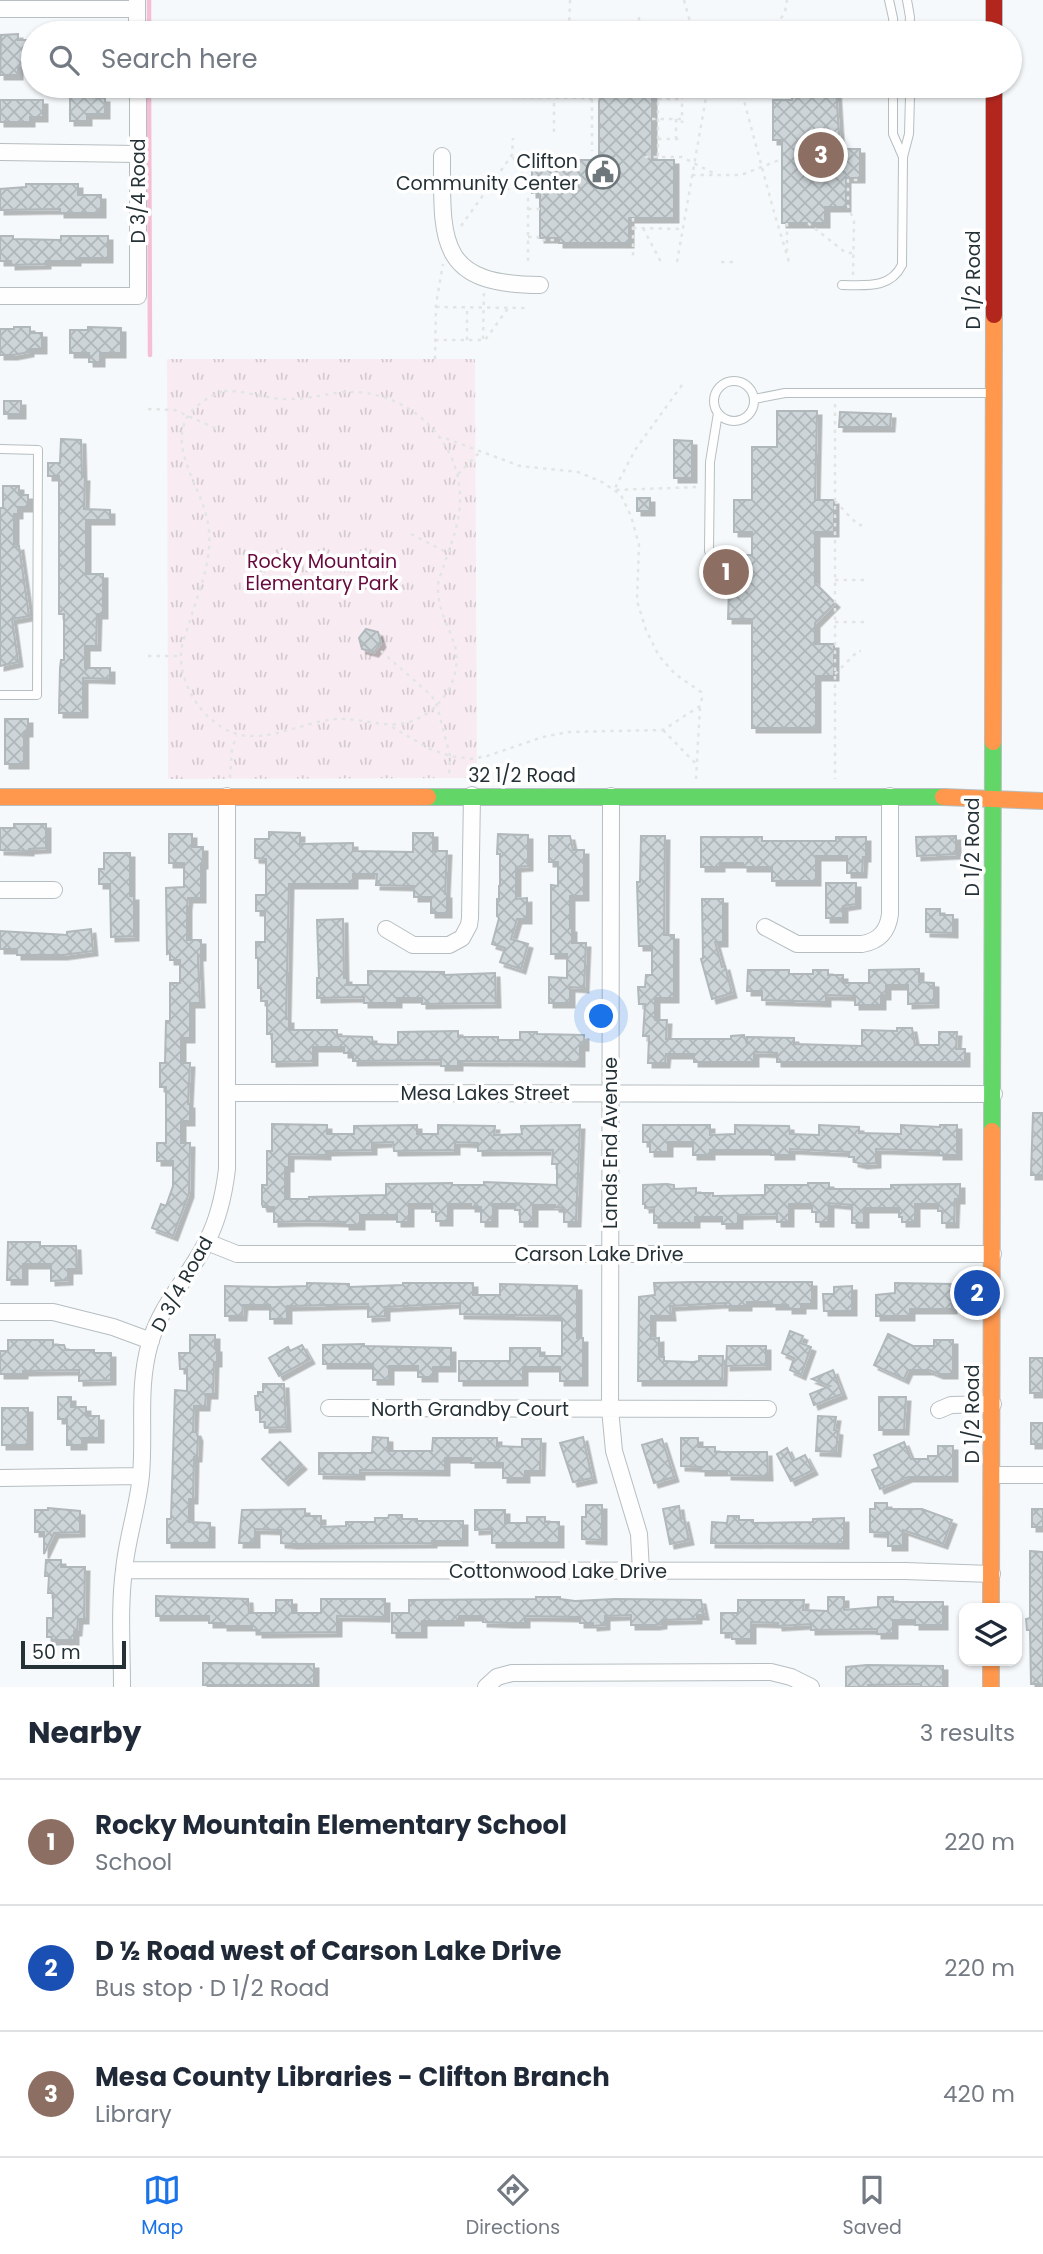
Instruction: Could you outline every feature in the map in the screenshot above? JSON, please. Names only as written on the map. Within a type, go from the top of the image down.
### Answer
[{"type":"main road","points":[[994,0],[994,21]]},
{"type":"main road","name":"D 1/2 Road","points":[[992,1603],[994,98]]},
{"type":"main road","name":"32 1/2 Road","points":[[0,797],[890,796],[1043,801]]},
{"type":"main road","points":[[991,1666],[991,1687]]},
{"type":"street","points":[[0,9],[137,4]]},
{"type":"street","name":"D 3/4 Road","points":[[0,296],[138,296],[138,98]]},
{"type":"street","points":[[0,152],[138,154]]},
{"type":"street","points":[[442,156],[443,225],[450,247],[458,260],[469,271],[484,279],[503,284],[540,285]]},
{"type":"street","name":"D 3/4 Road","points":[[122,1687],[124,1570],[141,1476],[143,1372],[151,1341],[166,1306],[207,1242],[225,1188],[228,1093],[227,796]]},
{"type":"street","points":[[386,929],[413,946],[449,945],[466,932],[470,918],[472,796]]},
{"type":"street","name":"Lands End Avenue","points":[[611,796],[610,1409],[614,1451],[639,1534],[641,1571]]},
{"type":"street","points":[[765,927],[797,944],[862,944],[870,943],[882,934],[890,914],[890,796]]},
{"type":"street","points":[[0,890],[54,890]]},
{"type":"street","name":"Mesa Lakes Street","points":[[228,1093],[994,1094]]},
{"type":"street","name":"Carson Lake Drive","points":[[207,1242],[237,1254],[993,1254]]},
{"type":"street","points":[[0,1312],[53,1312],[113,1327],[151,1341]]},
{"type":"street","points":[[939,1410],[951,1405],[993,1404]]},
{"type":"street","name":"North Grandby Court","points":[[329,1408],[768,1409]]},
{"type":"street","points":[[992,1475],[1043,1475]]},
{"type":"street","points":[[0,1478],[141,1476]]},
{"type":"street","name":"Cottonwood Lake Drive","points":[[124,1570],[891,1571],[992,1574]]},
{"type":"street","points":[[486,1687],[496,1677],[504,1674],[546,1680],[726,1679],[781,1674],[811,1687]]},
{"type":"lane","points":[[889,0],[893,21]]},
{"type":"lane","points":[[907,0],[910,21]]},
{"type":"lane","points":[[893,98],[893,134],[903,157]]},
{"type":"lane","points":[[842,285],[890,281],[902,265],[903,157],[909,134],[909,98]]},
{"type":"lane","points":[[727,383],[744,384],[752,393],[754,399],[751,412],[741,420],[728,421],[718,413],[715,396],[727,383]]},
{"type":"lane","points":[[754,399],[785,393],[994,393]]},
{"type":"lane","points":[[709,551],[710,462],[718,413]]},
{"type":"lane","points":[[0,449],[38,450],[37,695],[0,695]]},
{"type":"path","points":[[570,0],[570,21]]},
{"type":"path","points":[[684,0],[690,21]]},
{"type":"path","points":[[779,21],[785,12],[787,0]]},
{"type":"path","points":[[554,137],[554,98],[599,99]]},
{"type":"path","points":[[652,101],[674,98]]},
{"type":"path","points":[[652,119],[684,121],[682,98]]},
{"type":"path","points":[[677,262],[706,98]]},
{"type":"path","points":[[743,98],[789,262]]},
{"type":"path","points":[[592,99],[592,151]]},
{"type":"path","points":[[658,100],[658,157]]},
{"type":"path","points":[[652,137],[678,141],[677,119]]},
{"type":"path","points":[[513,138],[513,155],[528,184]]},
{"type":"path","points":[[461,226],[513,155]]},
{"type":"path","points":[[645,157],[682,157],[717,175]]},
{"type":"path","points":[[692,175],[741,175],[782,159]]},
{"type":"path","points":[[853,278],[854,221],[848,206],[848,180],[862,180]]},
{"type":"path","points":[[488,189],[528,191],[528,261]]},
{"type":"path","points":[[528,209],[540,209]]},
{"type":"path","points":[[633,218],[633,260]]},
{"type":"path","points":[[787,223],[787,254]]},
{"type":"path","points":[[808,223],[846,253],[854,253]]},
{"type":"path","points":[[633,229],[683,229]]},
{"type":"path","points":[[643,229],[661,262]]},
{"type":"path","points":[[528,237],[559,240]]},
{"type":"path","points":[[435,359],[436,307],[439,280],[446,257]]},
{"type":"path","points":[[721,262],[733,262]]},
{"type":"path","points":[[483,340],[484,288]]},
{"type":"path","points":[[436,307],[527,308]]},
{"type":"path","points":[[467,307],[467,340]]},
{"type":"path","points":[[483,340],[509,307]]},
{"type":"path","points":[[435,340],[483,340]]},
{"type":"path","points":[[614,490],[635,450],[682,385]]},
{"type":"path","points":[[696,779],[701,692],[675,674],[659,656],[646,631],[637,601],[639,545],[631,516],[621,495],[603,482],[578,471],[520,466],[480,452],[441,437],[399,402],[368,393],[348,392],[290,400],[225,391],[214,394],[188,415],[182,432],[183,453],[204,505],[210,539],[206,572],[181,656],[186,681],[194,701],[222,728],[237,736],[257,736],[333,719],[363,720],[392,727],[430,749],[450,756],[472,759],[487,757],[542,737],[568,732],[663,730],[700,706]]},
{"type":"path","points":[[835,404],[835,780]]},
{"type":"path","points":[[148,409],[175,410],[217,429]]},
{"type":"path","points":[[392,727],[419,719],[437,706],[451,685],[456,666],[455,649],[439,601],[438,585],[458,522],[460,499],[458,474],[441,437]]},
{"type":"path","points":[[458,474],[480,452]]},
{"type":"path","points":[[614,490],[709,487]]},
{"type":"path","points":[[835,501],[858,525],[863,525]]},
{"type":"path","points":[[411,534],[448,553]]},
{"type":"path","points":[[835,580],[864,580]]},
{"type":"path","points":[[835,622],[864,622]]},
{"type":"path","points":[[381,651],[432,696],[450,756],[449,778]]},
{"type":"path","points":[[835,674],[861,651]]},
{"type":"path","points":[[148,656],[181,656]]},
{"type":"path","points":[[663,730],[697,765]]},
{"type":"path","points":[[230,778],[232,748],[237,736]]},
{"type":"green space","name":"Rocky Mountain Elementary Park","points":[[167,359],[475,359],[477,778],[168,779]]},
{"type":"building","points":[[18,34],[18,40],[21,40],[21,67],[18,67],[18,75],[0,75],[1,35]]},
{"type":"building","points":[[70,98],[105,98],[105,114],[87,114],[87,121],[70,121]]},
{"type":"building","name":"Clifton Community Center","points":[[599,98],[652,98],[652,160],[674,160],[674,218],[629,218],[629,243],[559,243],[559,238],[540,238],[540,193],[532,193],[532,160],[599,160]]},
{"type":"building","points":[[837,98],[840,149],[860,149],[860,178],[846,178],[846,207],[825,207],[825,223],[782,223],[782,140],[773,140],[773,100]]},
{"type":"building","points":[[0,100],[43,100],[43,117],[30,117],[30,122],[0,122]]},
{"type":"building","points":[[26,184],[78,184],[78,195],[101,195],[101,213],[60,213],[60,209],[0,210],[0,189],[26,187]]},
{"type":"building","points":[[0,236],[13,236],[13,239],[61,240],[61,236],[108,236],[108,258],[76,258],[76,261],[11,265],[11,261],[0,261]]},
{"type":"building","points":[[30,327],[30,333],[42,333],[42,349],[0,355],[0,329]]},
{"type":"building","points":[[88,327],[121,328],[121,353],[100,353],[100,362],[89,362],[89,353],[70,353],[70,330],[88,330]]},
{"type":"building","points":[[4,401],[21,401],[21,414],[4,414]]},
{"type":"building","points":[[777,411],[817,411],[815,500],[834,500],[834,532],[815,532],[815,583],[835,603],[815,623],[815,644],[834,644],[834,676],[816,676],[816,728],[752,728],[752,619],[728,619],[730,555],[752,555],[752,532],[734,532],[734,500],[752,500],[752,447],[777,447]]},
{"type":"building","points":[[840,412],[891,414],[890,427],[839,427]]},
{"type":"building","points":[[61,439],[81,440],[82,477],[85,477],[84,509],[110,510],[110,520],[86,520],[86,574],[103,574],[103,614],[97,614],[96,646],[85,646],[85,668],[110,668],[110,679],[83,678],[83,713],[59,713],[60,668],[61,660],[64,660],[64,614],[59,614],[59,476],[48,476],[48,463],[60,463]]},
{"type":"building","points":[[674,440],[692,441],[692,478],[674,478]]},
{"type":"building","points":[[3,486],[19,486],[19,495],[28,495],[28,507],[18,507],[18,514],[14,514],[14,547],[19,546],[29,616],[12,619],[18,662],[0,666],[0,508],[3,508]]},
{"type":"building","points":[[637,498],[650,498],[650,511],[637,511]]},
{"type":"building","points":[[366,629],[378,632],[381,643],[374,652],[362,649],[359,638]]},
{"type":"building","points":[[5,719],[28,719],[28,732],[24,732],[24,764],[5,764]]},
{"type":"building","points":[[14,824],[46,824],[46,848],[29,851],[0,850],[0,828],[14,828]]},
{"type":"building","points":[[269,832],[300,833],[300,844],[353,843],[353,851],[413,852],[413,833],[433,833],[433,851],[447,851],[447,913],[431,913],[431,897],[414,897],[414,886],[376,885],[377,874],[353,874],[353,884],[289,884],[286,1019],[289,1019],[289,1030],[337,1030],[337,1036],[372,1037],[373,1044],[398,1045],[398,1032],[458,1031],[458,1037],[498,1037],[498,1040],[520,1040],[520,1032],[584,1035],[584,1046],[580,1046],[580,1062],[458,1061],[458,1066],[441,1066],[441,1060],[353,1061],[353,1053],[344,1053],[344,1047],[313,1047],[313,1061],[272,1062],[272,1034],[267,1034],[267,1001],[261,1001],[256,958],[256,942],[265,942],[265,911],[256,911],[256,895],[266,895],[266,859],[255,858],[255,839],[269,839]]},
{"type":"building","points":[[169,834],[192,834],[192,847],[203,847],[201,898],[188,898],[187,906],[187,940],[201,940],[201,956],[198,956],[200,1003],[190,1003],[190,1038],[181,1038],[181,1063],[190,1063],[190,1121],[181,1121],[181,1143],[190,1143],[189,1193],[173,1236],[152,1228],[161,1204],[166,1206],[173,1186],[173,1161],[157,1161],[157,1143],[166,1143],[166,1087],[160,1087],[160,1063],[165,1063],[166,1021],[170,1021],[170,983],[180,983],[180,960],[170,960],[170,953],[167,954],[166,888],[184,887],[184,863],[169,863]]},
{"type":"building","points":[[498,834],[528,835],[528,866],[516,867],[516,899],[527,898],[527,919],[517,919],[511,939],[528,944],[521,969],[500,962],[505,948],[492,944],[499,918]]},
{"type":"building","points":[[549,836],[570,836],[573,850],[584,850],[584,896],[570,896],[570,928],[572,943],[586,943],[584,988],[570,987],[570,1003],[549,1003],[549,977],[567,978],[567,954],[551,954],[551,885],[558,886],[558,862],[549,862]]},
{"type":"building","points":[[641,836],[665,836],[664,935],[674,935],[674,998],[655,998],[655,1020],[667,1020],[666,1039],[731,1039],[731,1036],[744,1035],[747,1044],[747,1037],[794,1038],[794,1044],[862,1046],[862,1030],[897,1031],[897,1028],[912,1028],[915,1045],[939,1045],[939,1032],[957,1032],[956,1049],[965,1049],[965,1062],[777,1062],[777,1053],[754,1052],[754,1062],[694,1062],[694,1054],[666,1054],[665,1063],[648,1063],[649,1036],[643,1036],[645,1004],[639,1004],[638,987],[645,987],[646,975],[652,975],[652,946],[639,946],[637,882],[640,882]]},
{"type":"building","points":[[956,836],[956,854],[917,856],[916,837]]},
{"type":"building","points":[[701,837],[762,837],[762,841],[836,841],[836,837],[866,837],[866,857],[863,857],[862,873],[847,873],[847,856],[816,856],[816,881],[772,881],[772,867],[743,867],[743,863],[720,863],[720,867],[701,867]]},
{"type":"building","points":[[104,853],[130,853],[134,936],[111,937],[110,884],[99,884],[99,869],[104,869]]},
{"type":"building","points":[[826,883],[856,883],[856,904],[843,906],[843,918],[826,918]]},
{"type":"building","points":[[702,899],[723,899],[723,942],[715,942],[732,993],[712,999],[701,959]]},
{"type":"building","points":[[926,909],[940,909],[940,915],[953,915],[953,933],[926,932]]},
{"type":"building","points":[[343,919],[344,978],[347,978],[347,985],[368,985],[368,971],[444,972],[444,975],[495,973],[496,1003],[422,1004],[422,998],[397,998],[397,1003],[364,1003],[364,997],[317,998],[317,920]]},
{"type":"building","points":[[91,929],[93,951],[63,955],[17,955],[17,949],[0,949],[0,931],[67,935],[67,932]]},
{"type":"building","points":[[919,969],[919,982],[934,983],[934,1003],[908,1004],[908,985],[886,985],[886,995],[881,995],[881,1005],[855,1005],[855,996],[826,995],[826,1002],[762,1000],[762,991],[747,991],[748,970],[789,970],[789,974],[813,974],[813,970],[828,970],[828,975],[843,975],[843,983],[869,983],[869,970]]},
{"type":"building","points":[[1033,1113],[1043,1113],[1043,1175],[1031,1175]]},
{"type":"building","points":[[272,1124],[327,1125],[327,1134],[354,1134],[354,1126],[417,1125],[417,1134],[438,1134],[438,1125],[495,1126],[494,1135],[522,1134],[521,1126],[580,1125],[576,1222],[564,1222],[564,1208],[555,1205],[533,1205],[533,1222],[520,1222],[520,1210],[515,1210],[515,1204],[493,1204],[493,1222],[481,1222],[481,1207],[471,1207],[471,1204],[448,1204],[448,1221],[436,1221],[432,1204],[409,1204],[409,1222],[397,1222],[397,1215],[360,1215],[360,1225],[345,1225],[345,1222],[274,1222],[274,1207],[263,1207],[262,1204],[262,1185],[267,1185],[267,1151],[272,1151]],"holes":[[[393,1142],[394,1151],[455,1150],[455,1142],[478,1143],[478,1151],[553,1150],[552,1164],[557,1164],[557,1185],[484,1182],[484,1185],[386,1184],[386,1195],[285,1199],[285,1167],[289,1167],[289,1154],[326,1155],[326,1151],[372,1150],[372,1143]]]},
{"type":"building","points":[[643,1125],[710,1125],[710,1135],[735,1134],[735,1125],[789,1126],[790,1134],[819,1135],[819,1125],[859,1127],[859,1133],[901,1134],[901,1125],[957,1125],[957,1155],[939,1155],[939,1151],[876,1149],[876,1163],[863,1164],[854,1162],[854,1157],[849,1157],[849,1152],[790,1149],[790,1155],[771,1155],[771,1150],[710,1150],[710,1155],[693,1155],[693,1142],[668,1142],[668,1152],[650,1152],[650,1142],[643,1142]]},
{"type":"building","points":[[829,1183],[829,1189],[891,1189],[891,1185],[960,1184],[960,1199],[955,1199],[954,1223],[942,1223],[942,1211],[938,1211],[938,1204],[915,1204],[915,1222],[902,1222],[899,1208],[864,1208],[864,1223],[852,1223],[852,1205],[829,1203],[829,1222],[816,1222],[816,1212],[812,1212],[812,1204],[789,1204],[789,1222],[777,1222],[777,1214],[738,1215],[738,1224],[722,1224],[722,1217],[695,1217],[695,1223],[654,1223],[654,1207],[645,1208],[643,1204],[643,1185],[667,1184],[674,1185],[674,1189],[696,1188],[696,1193],[713,1193],[713,1196],[765,1195],[765,1185]]},
{"type":"building","points":[[8,1242],[40,1242],[40,1246],[76,1246],[77,1269],[68,1269],[68,1280],[51,1281],[51,1264],[23,1264],[23,1280],[7,1280]]},
{"type":"building","points":[[812,1282],[812,1304],[801,1304],[801,1309],[788,1309],[788,1305],[772,1305],[772,1302],[747,1302],[747,1306],[725,1306],[725,1303],[670,1306],[671,1316],[651,1316],[651,1339],[659,1338],[659,1357],[664,1357],[664,1361],[693,1362],[699,1361],[699,1356],[723,1356],[722,1381],[638,1381],[639,1297],[655,1295],[654,1283]]},
{"type":"building","points":[[307,1283],[349,1284],[349,1287],[403,1283],[473,1283],[473,1295],[500,1295],[500,1284],[577,1286],[577,1338],[583,1338],[583,1381],[560,1381],[560,1367],[523,1367],[523,1381],[459,1381],[459,1361],[510,1361],[510,1348],[540,1348],[540,1356],[562,1356],[560,1316],[460,1314],[460,1303],[385,1307],[385,1316],[368,1317],[368,1304],[287,1306],[287,1319],[270,1319],[270,1305],[243,1305],[242,1316],[225,1316],[225,1286],[307,1286]]},
{"type":"building","points":[[895,1283],[952,1284],[952,1309],[910,1309],[910,1316],[876,1316],[876,1295],[895,1293]]},
{"type":"building","points":[[852,1286],[852,1311],[824,1311],[823,1294],[834,1294],[834,1287]]},
{"type":"building","points":[[790,1331],[803,1336],[800,1343],[811,1347],[801,1375],[790,1370],[794,1358],[782,1353]]},
{"type":"building","points":[[888,1334],[913,1346],[934,1346],[934,1340],[953,1340],[953,1374],[908,1370],[904,1379],[874,1365]]},
{"type":"building","points":[[190,1335],[215,1335],[217,1348],[213,1394],[206,1394],[205,1406],[194,1406],[193,1432],[196,1432],[198,1437],[197,1457],[194,1457],[193,1499],[189,1499],[189,1522],[210,1523],[210,1543],[167,1543],[167,1519],[171,1519],[175,1390],[187,1391],[187,1369],[180,1369],[179,1353],[190,1353]]},
{"type":"building","points":[[8,1340],[53,1340],[53,1345],[64,1345],[66,1350],[111,1353],[111,1380],[79,1381],[79,1370],[0,1374],[0,1351],[8,1351]]},
{"type":"building","points":[[302,1345],[310,1359],[279,1376],[269,1358],[288,1347],[290,1351]]},
{"type":"building","points":[[323,1345],[451,1348],[451,1367],[433,1367],[433,1377],[418,1377],[418,1366],[389,1366],[389,1380],[373,1380],[373,1364],[323,1364]]},
{"type":"building","points":[[727,1346],[766,1346],[766,1365],[726,1366]]},
{"type":"building","points":[[1030,1358],[1043,1358],[1043,1393],[1030,1393]]},
{"type":"building","points":[[833,1370],[842,1394],[814,1405],[810,1394],[830,1386],[812,1379]]},
{"type":"building","points":[[263,1384],[284,1384],[286,1427],[265,1428],[265,1422],[260,1422],[260,1410],[256,1410],[255,1396],[258,1396],[258,1392],[263,1392]]},
{"type":"building","points":[[58,1397],[71,1397],[71,1407],[86,1407],[86,1416],[99,1416],[99,1438],[82,1438],[82,1445],[67,1445],[67,1419],[58,1419]]},
{"type":"building","points":[[879,1397],[906,1397],[904,1430],[879,1430]]},
{"type":"building","points":[[2,1408],[28,1408],[28,1445],[2,1445]]},
{"type":"building","points":[[818,1416],[836,1417],[836,1452],[816,1451]]},
{"type":"building","points":[[1031,1423],[1043,1423],[1043,1444],[1031,1444]]},
{"type":"building","points":[[373,1437],[388,1438],[388,1451],[432,1451],[433,1438],[497,1438],[497,1446],[522,1447],[522,1439],[541,1439],[540,1471],[525,1471],[525,1478],[503,1478],[503,1463],[471,1463],[471,1458],[445,1458],[445,1471],[360,1470],[360,1475],[319,1474],[319,1453],[372,1453]]},
{"type":"building","points":[[583,1437],[592,1478],[573,1482],[560,1443]]},
{"type":"building","points":[[681,1438],[698,1438],[698,1447],[715,1447],[715,1452],[767,1452],[768,1476],[727,1475],[727,1471],[701,1471],[701,1467],[681,1466]]},
{"type":"building","points":[[662,1439],[674,1477],[654,1483],[642,1445]]},
{"type":"building","points":[[280,1442],[302,1465],[284,1481],[262,1459]]},
{"type":"building","points":[[904,1442],[911,1459],[938,1456],[938,1446],[953,1446],[953,1477],[908,1477],[880,1489],[872,1470],[879,1467],[874,1455]]},
{"type":"building","points":[[787,1448],[793,1461],[805,1455],[813,1470],[791,1481],[777,1454]]},
{"type":"building","points":[[875,1503],[887,1503],[887,1509],[922,1509],[952,1520],[943,1544],[903,1530],[903,1546],[888,1546],[888,1533],[870,1532],[870,1509],[875,1509]]},
{"type":"building","points":[[586,1505],[602,1505],[602,1540],[582,1539],[582,1517],[586,1517]]},
{"type":"building","points":[[679,1506],[689,1540],[670,1544],[663,1509]]},
{"type":"building","points":[[48,1508],[80,1511],[80,1532],[54,1533],[44,1554],[44,1532],[35,1532],[35,1510]]},
{"type":"building","points":[[305,1509],[305,1516],[321,1516],[321,1527],[346,1526],[346,1522],[375,1522],[375,1518],[388,1518],[389,1515],[402,1515],[402,1519],[417,1521],[463,1521],[463,1541],[293,1544],[281,1543],[281,1530],[255,1529],[255,1543],[239,1543],[242,1510]]},
{"type":"building","points":[[1032,1509],[1043,1509],[1043,1527],[1032,1527]]},
{"type":"building","points":[[475,1510],[505,1510],[505,1523],[527,1523],[527,1517],[545,1517],[545,1522],[559,1522],[559,1543],[492,1543],[492,1529],[475,1530]]},
{"type":"building","points":[[728,1516],[739,1516],[739,1520],[753,1520],[753,1523],[813,1522],[813,1519],[844,1518],[844,1544],[711,1543],[712,1522],[727,1523]]},
{"type":"building","points":[[1030,1551],[1043,1552],[1043,1684],[1031,1684],[1030,1630],[1027,1630],[1026,1619],[1030,1618]]},
{"type":"building","points":[[46,1560],[61,1560],[61,1567],[85,1567],[84,1619],[78,1619],[74,1640],[52,1640],[52,1637],[47,1637],[47,1618],[53,1618],[53,1593],[48,1593]]},
{"type":"building","points":[[156,1596],[248,1599],[249,1613],[276,1613],[276,1600],[292,1600],[292,1613],[321,1613],[321,1599],[385,1599],[385,1617],[337,1616],[337,1632],[258,1633],[258,1630],[252,1630],[252,1626],[209,1623],[209,1616],[156,1616]]},
{"type":"building","points":[[560,1597],[575,1601],[701,1600],[704,1615],[697,1615],[697,1619],[662,1620],[662,1624],[655,1625],[631,1625],[631,1615],[605,1616],[605,1625],[593,1626],[593,1623],[580,1623],[580,1617],[525,1616],[525,1623],[509,1623],[483,1622],[483,1616],[459,1616],[459,1621],[422,1621],[422,1633],[392,1633],[392,1613],[409,1613],[409,1600]]},
{"type":"building","points":[[828,1597],[844,1597],[844,1610],[878,1607],[878,1597],[893,1597],[893,1602],[943,1602],[943,1625],[915,1625],[915,1620],[893,1620],[893,1634],[877,1634],[877,1629],[811,1630],[811,1624],[778,1626],[778,1623],[751,1622],[751,1639],[732,1639],[731,1633],[721,1633],[721,1613],[738,1613],[738,1600],[804,1600],[803,1610],[828,1611]]},
{"type":"building","points":[[203,1663],[314,1664],[314,1685],[203,1685]]},
{"type":"building","points":[[943,1666],[943,1687],[921,1687],[921,1684],[846,1687],[846,1667]]},
{"type":"waterway","points":[[149,0],[149,21]]},
{"type":"waterway","points":[[149,98],[150,355]]},
{"type":"traffic: fast","points":[[992,1131],[993,742]]},
{"type":"traffic: fast","points":[[428,797],[943,797]]},
{"type":"traffic: slow","points":[[993,742],[994,315]]},
{"type":"traffic: slow","points":[[0,797],[428,797]]},
{"type":"traffic: slow","points":[[943,797],[1043,801]]},
{"type":"traffic: slow","points":[[991,1603],[992,1131]]},
{"type":"traffic: slow","points":[[991,1666],[991,1687]]},
{"type":"traffic: jam","points":[[994,0],[994,21]]},
{"type":"traffic: jam","points":[[994,98],[994,315]]},
{"type":"place","name":"Mesa County Libraries - Clifton Branch","points":[[821,155]]},
{"type":"place","name":"Clifton Community Center","points":[[603,172]]},
{"type":"place","name":"Rocky Mountain Elementary School","points":[[726,572]]},
{"type":"place","name":"D ½ Road west of Carson Lake Drive","points":[[977,1293]]}]
